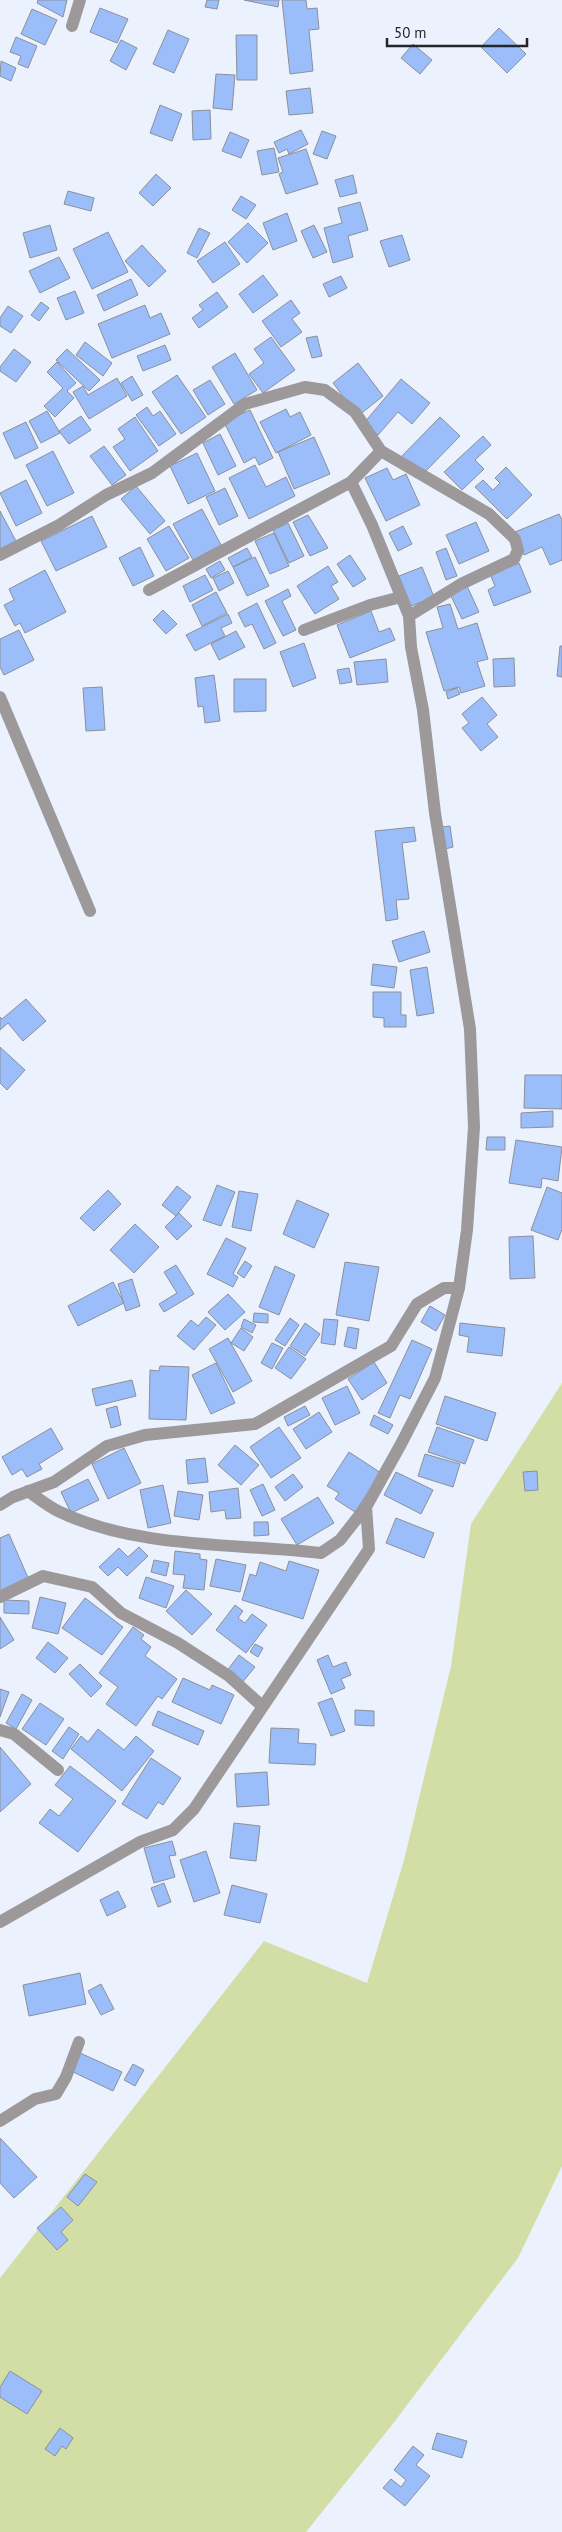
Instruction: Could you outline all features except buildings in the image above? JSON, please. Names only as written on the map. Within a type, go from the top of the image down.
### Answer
[{"type":"street","points":[[72,26],[80,0]]},
{"type":"street","points":[[0,555],[59,525],[106,495],[152,473],[245,404],[306,387],[325,390],[355,412],[381,451],[489,514],[515,539],[518,550],[514,559],[461,584],[408,616]]},
{"type":"street","points":[[149,590],[351,482],[381,451]]},
{"type":"street","points":[[28,1491],[58,1512],[104,1529],[183,1541],[321,1553],[340,1540],[366,1507],[402,1444],[435,1378],[459,1288],[466,1230],[474,1127],[470,1029],[435,812],[424,710],[411,647],[408,616],[372,524],[351,482]]},
{"type":"street","points":[[304,630],[370,605],[401,597]]},
{"type":"street","points":[[0,697],[90,911]]},
{"type":"street","points":[[0,1505],[28,1491],[54,1482],[107,1446],[145,1435],[255,1424],[391,1346],[417,1304],[444,1288],[459,1288]]},
{"type":"street","points":[[0,1922],[140,1842],[173,1830],[194,1809],[370,1549],[366,1507]]},
{"type":"street","points":[[0,1597],[43,1576],[92,1587],[121,1613],[178,1643],[229,1676],[262,1706]]},
{"type":"street","points":[[0,1730],[14,1734],[58,1770]]},
{"type":"street","points":[[0,2121],[35,2099],[56,2094],[66,2077],[79,2042]]},
{"type":"green space","points":[[562,1383],[562,2166],[518,2258],[392,2425],[306,2532],[0,2532],[0,2278],[264,1941],[367,1983],[404,1860],[451,1666],[471,1524]]}]
